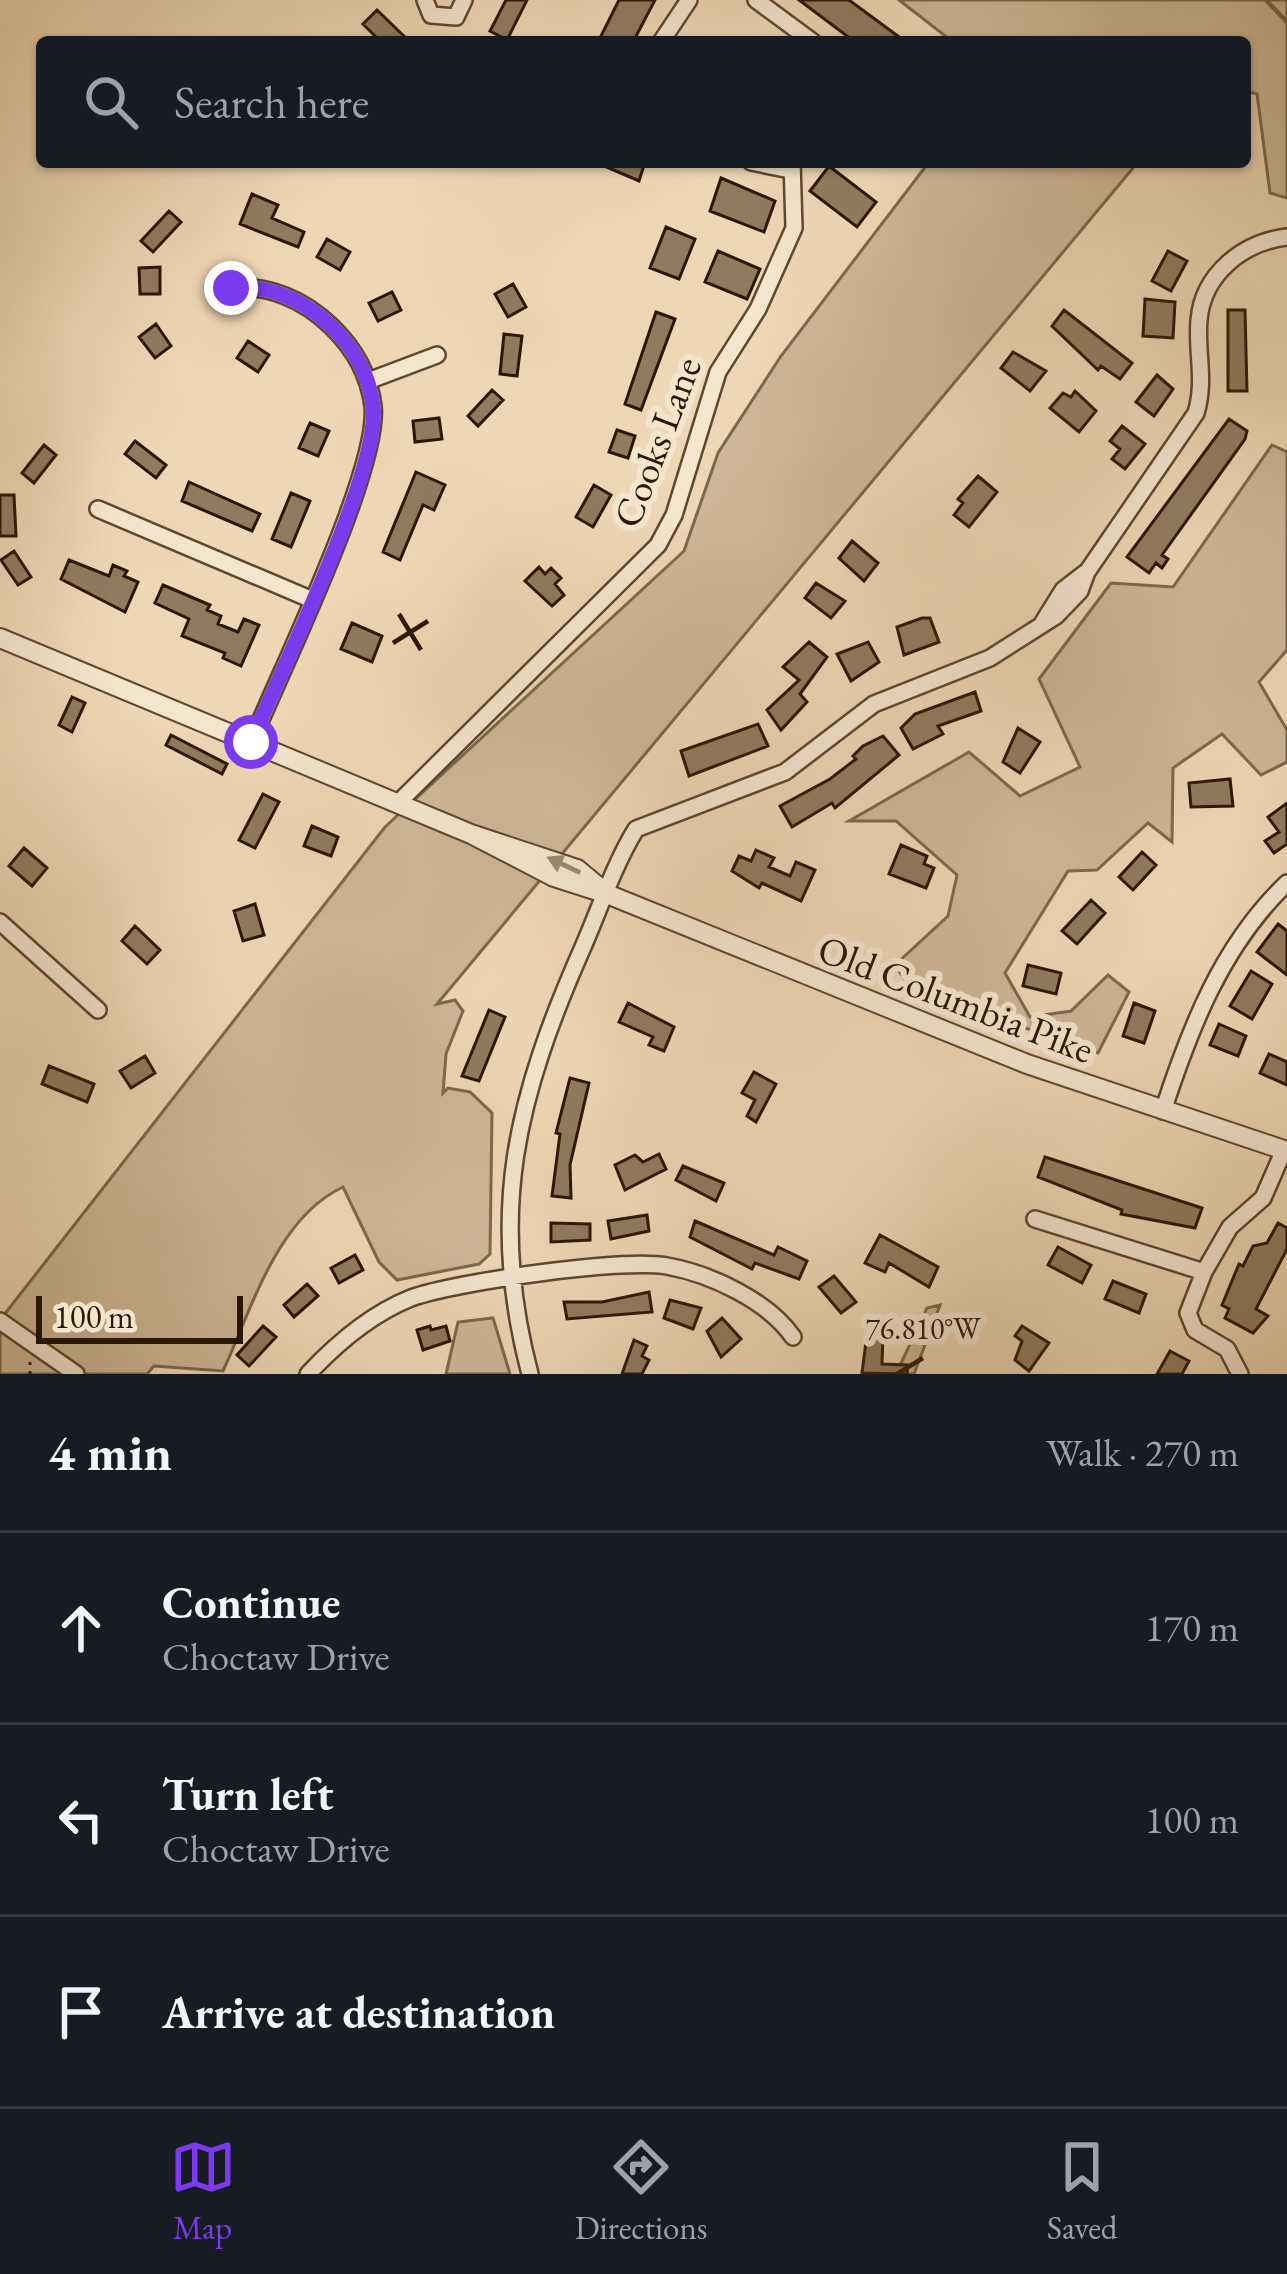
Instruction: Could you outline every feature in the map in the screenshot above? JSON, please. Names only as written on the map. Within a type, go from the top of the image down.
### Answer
[{"type":"street","points":[[425,0],[440,20],[456,17],[464,0]]},
{"type":"street","points":[[665,36],[688,0]]},
{"type":"street","points":[[756,0],[805,36]]},
{"type":"street","name":"Cooks Lane","points":[[398,803],[658,545],[674,515],[718,372],[758,309],[794,228],[791,168]]},
{"type":"street","points":[[530,1374],[510,1279],[508,1211],[521,1108],[546,1030],[631,837],[643,824],[784,772],[874,704],[990,658],[1072,602],[1087,572],[1196,412],[1202,382],[1198,323],[1212,282],[1248,248],[1287,237]]},
{"type":"street","points":[[231,288],[274,291],[322,317],[342,337],[368,381],[374,409],[367,464],[251,742]]},
{"type":"street","points":[[368,381],[437,355]]},
{"type":"street","points":[[98,509],[310,599]]},
{"type":"street","name":"Old Columbia Pike","points":[[0,638],[471,834],[554,877],[607,894],[917,1022],[1162,1111],[1286,1150]]},
{"type":"street","points":[[1162,1111],[1202,1002],[1250,926],[1287,883]]},
{"type":"street","points":[[0,922],[98,1010]]},
{"type":"street","points":[[1240,1374],[1227,1349],[1204,1338],[1191,1322],[1190,1304],[1230,1227],[1263,1198],[1286,1150]]},
{"type":"street","points":[[1035,1219],[1204,1272]]},
{"type":"street","points":[[308,1374],[352,1333],[410,1299],[510,1279],[666,1266],[759,1304],[794,1337]]},
{"type":"street","points":[[0,1321],[76,1374]]},
{"type":"shaded area","points":[[899,0],[1287,0],[1287,198],[1270,193],[1257,94],[1251,92],[1251,36],[945,36]]},
{"type":"shaded area","points":[[924,168],[1133,168],[437,1004],[455,1000],[463,1011],[446,1054],[443,1093],[448,1088],[470,1092],[492,1113],[490,1254],[479,1264],[397,1280],[379,1262],[343,1187],[320,1201],[284,1242],[223,1371],[154,1366],[147,1374],[0,1374],[0,1320],[385,827],[684,551],[718,453],[781,356]]},
{"type":"shaded area","points":[[1272,445],[1287,452],[1287,650],[1259,682],[1287,730],[1287,762],[1261,775],[1222,734],[1173,768],[1172,842],[1148,823],[1097,870],[1068,871],[1005,973],[1030,1017],[1071,1011],[1108,975],[1129,992],[1098,1053],[911,989],[895,965],[948,916],[957,875],[896,821],[849,821],[969,752],[1020,796],[1080,767],[1039,679],[1111,583],[1173,587]]},
{"type":"shaded area","points":[[940,1305],[914,1374],[896,1374],[927,1308]]},
{"type":"shaded area","points":[[493,1318],[510,1374],[446,1374],[458,1322]]},
{"type":"building","points":[[506,0],[527,0],[509,36],[490,31]]},
{"type":"building","points":[[619,0],[655,0],[636,36],[601,36]]},
{"type":"building","points":[[799,0],[849,0],[898,36],[847,36]]},
{"type":"building","points":[[377,10],[404,36],[375,36],[363,24]]},
{"type":"building","points":[[609,168],[643,168],[639,181]]},
{"type":"building","points":[[832,168],[876,202],[857,227],[810,191]]},
{"type":"building","points":[[721,178],[775,201],[764,232],[710,211]]},
{"type":"building","points":[[252,194],[278,205],[272,218],[304,232],[298,247],[240,224]]},
{"type":"building","points":[[169,211],[181,222],[153,252],[141,241]]},
{"type":"building","points":[[666,227],[695,239],[679,279],[650,268]]},
{"type":"building","points":[[327,239],[350,252],[340,270],[317,257]]},
{"type":"building","points":[[718,251],[760,269],[747,299],[705,282]]},
{"type":"building","points":[[1168,251],[1187,261],[1171,291],[1152,281]]},
{"type":"building","points":[[160,267],[160,294],[140,294],[139,268]]},
{"type":"building","points":[[513,284],[526,307],[508,317],[495,294]]},
{"type":"building","points":[[392,292],[401,310],[378,321],[369,303]]},
{"type":"building","points":[[1145,299],[1175,302],[1173,338],[1143,336]]},
{"type":"building","points":[[1064,310],[1132,363],[1120,379],[1101,366],[1098,370],[1052,326]]},
{"type":"building","points":[[1228,310],[1245,310],[1247,391],[1228,391]]},
{"type":"building","points":[[656,312],[675,319],[641,410],[625,404]]},
{"type":"building","points":[[156,324],[171,346],[155,358],[139,337]]},
{"type":"building","points":[[504,334],[522,336],[517,376],[500,374]]},
{"type":"building","points":[[248,341],[269,355],[258,372],[237,358]]},
{"type":"building","points":[[1013,352],[1046,371],[1030,391],[1001,368]]},
{"type":"building","points":[[1157,375],[1173,389],[1154,416],[1136,402]]},
{"type":"building","points":[[492,390],[503,400],[478,426],[468,416]]},
{"type":"building","points":[[1075,391],[1096,411],[1079,432],[1050,408],[1063,393],[1071,397]]},
{"type":"building","points":[[439,418],[442,439],[415,442],[413,421]]},
{"type":"building","points":[[1229,419],[1247,431],[1245,439],[1162,555],[1168,559],[1162,568],[1156,563],[1149,573],[1127,557]]},
{"type":"building","points":[[310,423],[329,431],[318,456],[299,448]]},
{"type":"building","points":[[1122,426],[1145,444],[1125,469],[1112,459],[1120,449],[1110,441]]},
{"type":"building","points":[[617,430],[635,436],[628,458],[609,452]]},
{"type":"building","points":[[135,441],[166,465],[156,478],[125,454]]},
{"type":"building","points":[[44,445],[56,455],[34,483],[22,473]]},
{"type":"building","points":[[416,472],[445,485],[434,510],[423,505],[400,560],[383,552]]},
{"type":"building","points":[[978,476],[997,492],[969,527],[954,515],[963,503],[958,499]]},
{"type":"building","points":[[189,482],[260,514],[252,531],[182,501]]},
{"type":"building","points":[[594,485],[611,495],[593,527],[576,517]]},
{"type":"building","points":[[291,493],[310,501],[291,547],[272,539]]},
{"type":"building","points":[[0,495],[14,495],[16,536],[0,536]]},
{"type":"building","points":[[852,541],[878,563],[864,581],[839,558]]},
{"type":"building","points":[[14,551],[31,577],[18,585],[1,560]]},
{"type":"building","points":[[69,560],[109,576],[113,565],[127,571],[124,576],[138,582],[125,612],[61,579]]},
{"type":"building","points":[[539,567],[545,574],[551,568],[561,578],[555,584],[564,595],[552,606],[525,581]]},
{"type":"building","points":[[816,583],[845,601],[831,618],[805,598]]},
{"type":"building","points":[[163,585],[210,605],[207,610],[221,616],[218,624],[238,632],[244,619],[259,625],[241,666],[223,658],[225,653],[182,636],[189,619],[155,603]]},
{"type":"building","points":[[930,618],[939,642],[904,655],[897,627]]},
{"type":"building","points":[[352,623],[382,636],[372,662],[341,649]]},
{"type":"building","points":[[809,642],[827,657],[800,694],[807,702],[781,730],[767,710],[799,680],[783,667]]},
{"type":"building","points":[[868,642],[879,662],[851,681],[837,654]]},
{"type":"building","points":[[975,692],[981,711],[938,726],[943,734],[913,749],[901,728],[915,714]]},
{"type":"building","points":[[72,697],[85,703],[72,732],[59,725]]},
{"type":"building","points":[[758,724],[768,746],[689,776],[681,751]]},
{"type":"building","points":[[1018,728],[1040,742],[1020,773],[1003,762]]},
{"type":"building","points":[[171,735],[227,764],[222,774],[166,745]]},
{"type":"building","points":[[883,736],[899,755],[835,808],[832,803],[792,827],[780,806],[830,779],[856,759],[853,756],[863,746]]},
{"type":"building","points":[[1230,779],[1233,806],[1191,807],[1189,783]]},
{"type":"building","points":[[263,794],[279,802],[255,848],[239,840]]},
{"type":"building","points":[[1287,803],[1287,844],[1274,853],[1265,841],[1279,832],[1268,817]]},
{"type":"building","points":[[312,826],[338,837],[331,856],[304,846]]},
{"type":"building","points":[[901,845],[927,856],[924,864],[934,868],[926,888],[889,874]]},
{"type":"building","points":[[24,848],[47,868],[32,886],[9,866]]},
{"type":"building","points":[[756,850],[774,858],[769,867],[790,876],[796,862],[815,870],[801,901],[762,883],[759,888],[732,871],[739,856],[751,861]]},
{"type":"building","points":[[1142,852],[1156,865],[1133,890],[1119,877]]},
{"type":"building","points":[[1091,900],[1105,913],[1077,944],[1062,931]]},
{"type":"building","points":[[255,904],[264,935],[243,941],[234,911]]},
{"type":"building","points":[[1278,924],[1287,931],[1287,975],[1257,952]]},
{"type":"building","points":[[135,926],[160,950],[147,964],[122,941]]},
{"type":"building","points":[[1028,965],[1061,973],[1056,994],[1023,986]]},
{"type":"building","points":[[1251,971],[1272,984],[1252,1019],[1230,1006]]},
{"type":"building","points":[[628,1003],[674,1027],[664,1051],[649,1045],[653,1037],[619,1022]]},
{"type":"building","points":[[1134,1003],[1155,1011],[1144,1043],[1123,1036]]},
{"type":"building","points":[[489,1010],[505,1017],[479,1081],[462,1076]]},
{"type":"building","points":[[1219,1024],[1246,1036],[1238,1056],[1210,1045]]},
{"type":"building","points":[[1269,1054],[1287,1062],[1287,1085],[1260,1073]]},
{"type":"building","points":[[145,1056],[155,1073],[131,1088],[120,1071]]},
{"type":"building","points":[[49,1066],[94,1084],[87,1102],[42,1084]]},
{"type":"building","points":[[754,1072],[776,1084],[756,1122],[747,1116],[755,1100],[742,1093]]},
{"type":"building","points":[[570,1078],[589,1083],[570,1165],[571,1198],[552,1196],[560,1134],[556,1133]]},
{"type":"building","points":[[659,1154],[666,1169],[625,1190],[615,1165],[635,1155],[643,1162]]},
{"type":"building","points":[[1045,1157],[1202,1208],[1195,1228],[1121,1214],[1122,1210],[1038,1177]]},
{"type":"building","points":[[683,1166],[724,1183],[716,1201],[676,1180]]},
{"type":"building","points":[[647,1215],[649,1231],[611,1239],[608,1221]]},
{"type":"building","points":[[695,1221],[774,1255],[778,1247],[807,1261],[799,1279],[755,1263],[752,1269],[690,1237]]},
{"type":"building","points":[[551,1223],[590,1224],[590,1240],[551,1242]]},
{"type":"building","points":[[1278,1223],[1287,1228],[1287,1249],[1256,1309],[1268,1316],[1253,1333],[1225,1318],[1229,1309],[1222,1305],[1239,1264],[1243,1266],[1253,1246],[1267,1243]]},
{"type":"building","points":[[880,1235],[938,1267],[929,1287],[889,1263],[885,1272],[865,1263]]},
{"type":"building","points":[[1058,1247],[1091,1265],[1082,1283],[1048,1265]]},
{"type":"building","points":[[355,1255],[363,1270],[339,1283],[331,1268]]},
{"type":"building","points":[[834,1276],[856,1302],[841,1313],[819,1287]]},
{"type":"building","points":[[1113,1281],[1146,1294],[1139,1313],[1105,1299]]},
{"type":"building","points":[[307,1284],[318,1296],[294,1317],[284,1305]]},
{"type":"building","points":[[649,1292],[652,1312],[567,1319],[564,1302],[602,1302]]},
{"type":"building","points":[[670,1300],[701,1308],[693,1329],[664,1318]]},
{"type":"building","points":[[722,1318],[741,1339],[721,1357],[707,1331]]},
{"type":"building","points":[[263,1326],[276,1337],[249,1366],[237,1355]]},
{"type":"building","points":[[430,1326],[431,1330],[446,1326],[450,1341],[423,1350],[417,1330]]},
{"type":"building","points":[[1022,1326],[1049,1343],[1029,1371],[1015,1360],[1022,1341],[1015,1336]]},
{"type":"building","points":[[867,1334],[883,1335],[882,1364],[908,1365],[907,1374],[862,1373]]},
{"type":"building","points":[[634,1340],[647,1346],[642,1356],[649,1360],[642,1374],[622,1374]]},
{"type":"building","points":[[1170,1351],[1189,1361],[1182,1374],[1157,1374]]},
{"type":"waterway","points":[[1266,0],[1287,22]]},
{"type":"route","points":[[231,288],[274,291],[322,317],[359,360],[374,409],[367,464],[251,742]]}]
